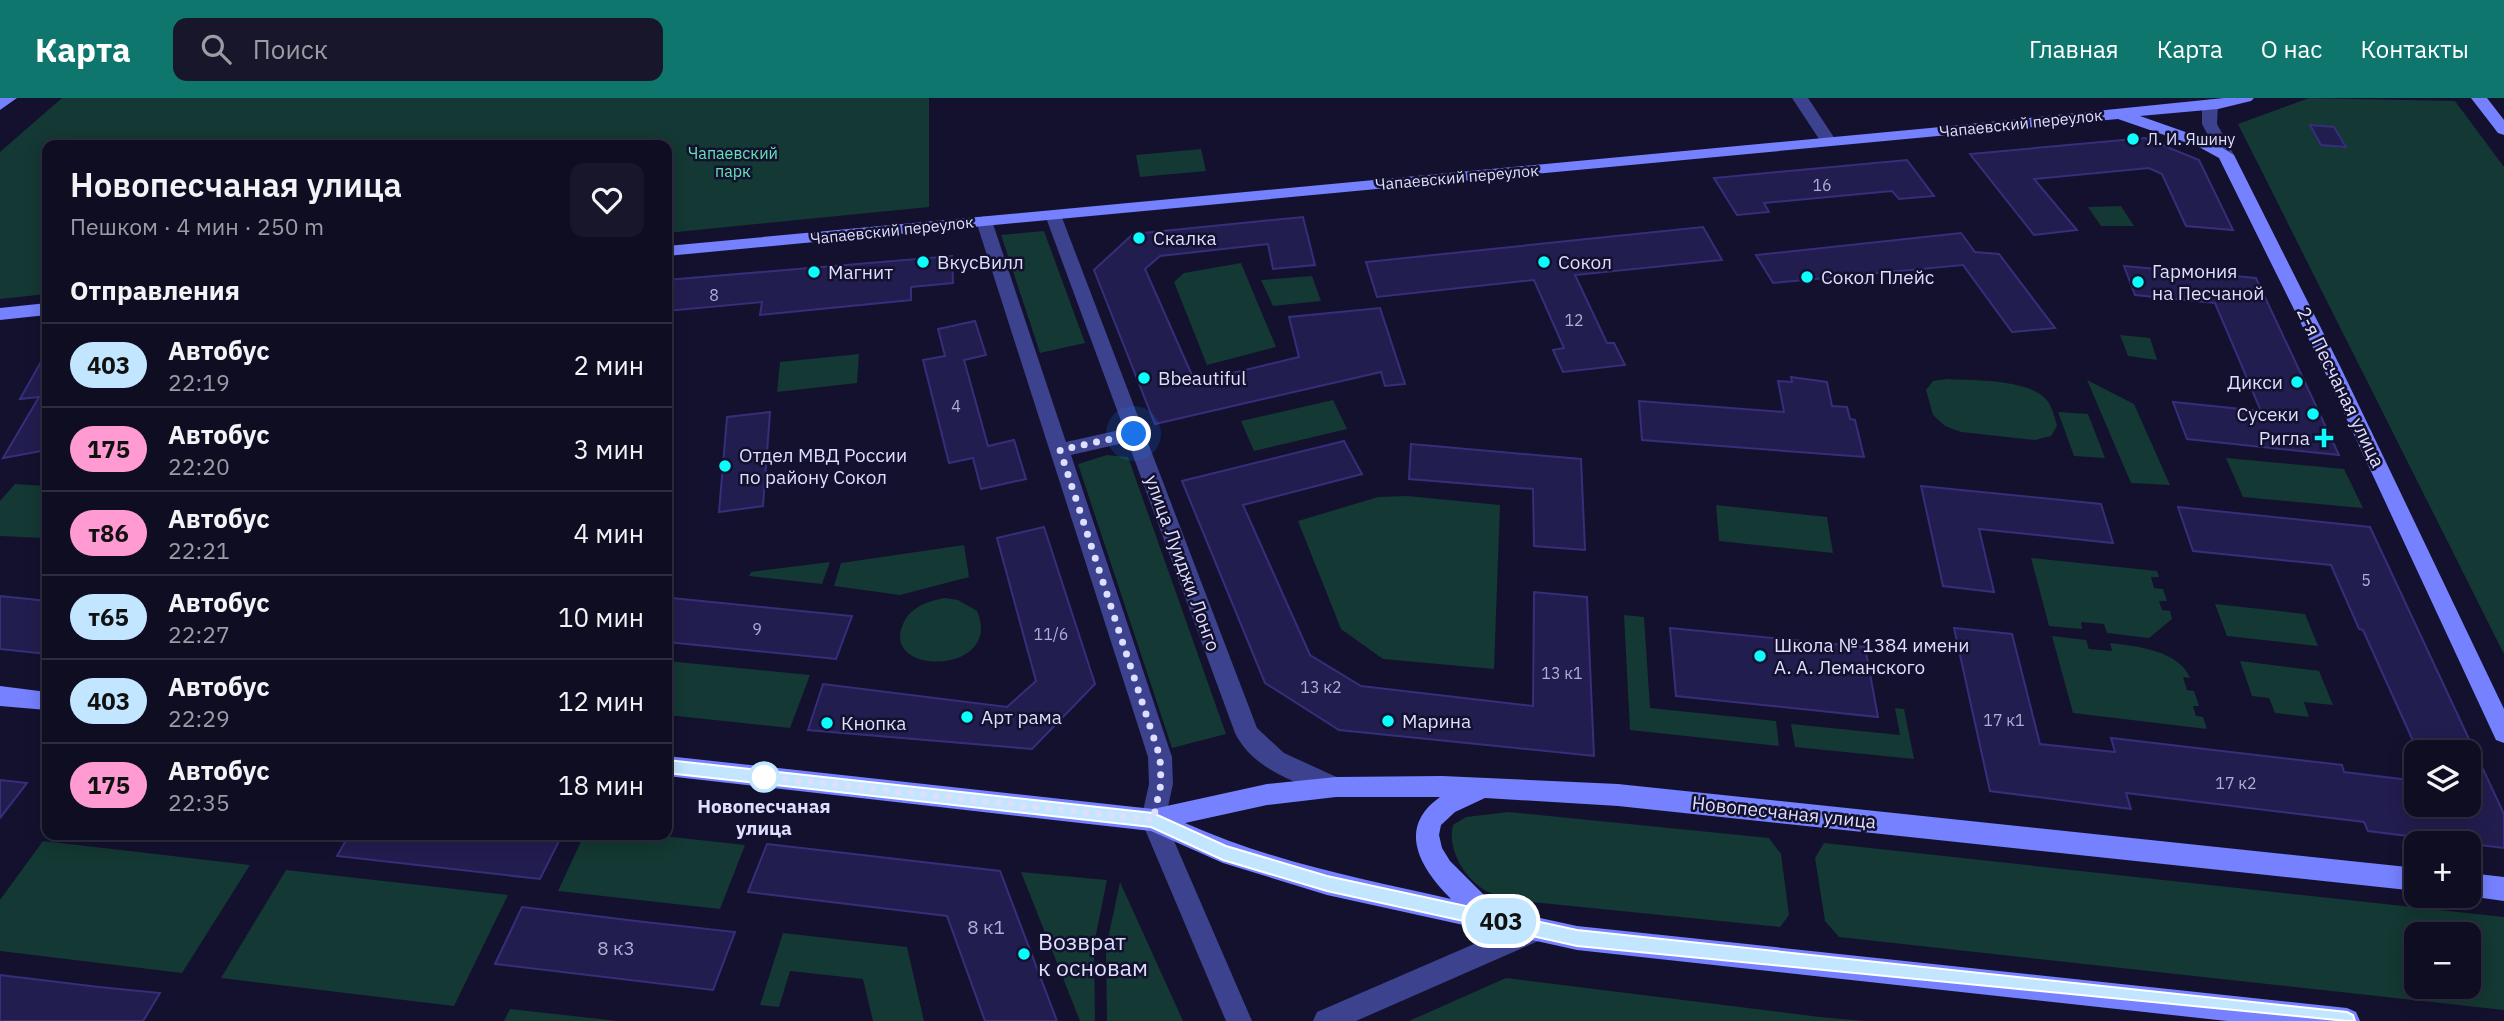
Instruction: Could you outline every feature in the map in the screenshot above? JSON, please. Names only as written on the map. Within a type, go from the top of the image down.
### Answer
[{"type":"street","points":[[0,105],[9,98]]},
{"type":"street","points":[[1800,98],[1829,142]]},
{"type":"street","name":"Чапаевский переулок","points":[[672,251],[1829,142],[2210,104],[2246,98]]},
{"type":"street","points":[[2479,98],[2504,130]]},
{"type":"street","points":[[2210,104],[2207,111],[2209,123],[2227,155]]},
{"type":"street","points":[[2111,114],[2205,144],[2227,155]]},
{"type":"street","name":"2-я Песчаная улица","points":[[2227,155],[2325,354],[2504,733]]},
{"type":"street","name":"улица Луиджи Лонго","points":[[1053,215],[1247,733],[1260,751],[1279,764],[1335,787]]},
{"type":"street","points":[[984,221],[1160,757],[1161,784],[1153,820],[1239,1021]]},
{"type":"street","points":[[0,314],[42,310]]},
{"type":"street","points":[[1060,450],[1134,434]]},
{"type":"street","points":[[0,696],[42,700]]},
{"type":"street","name":"Новопесчаная улица","points":[[672,767],[1153,820],[1223,852],[1327,883],[1577,938],[2347,1021]]},
{"type":"street","name":"Новопесчаная улица","points":[[1153,820],[1231,800],[1335,787],[1496,787],[1618,795],[2404,879]]},
{"type":"street","points":[[1492,919],[1445,874],[1432,856],[1426,836],[1433,815],[1444,804],[1496,787]]},
{"type":"street","points":[[2481,887],[2504,889]]},
{"type":"street","points":[[1326,1021],[1534,930]]},
{"type":"green space","name":"Чапаевский парк","points":[[62,98],[929,98],[929,207],[672,233],[672,140],[42,140],[42,295],[0,299],[0,152]]},
{"type":"green space","points":[[2309,98],[2455,101],[2504,167],[2504,654],[2238,124]]},
{"type":"green space","points":[[1201,149],[1206,171],[1140,177],[1136,155]]},
{"type":"green space","points":[[2121,206],[2134,226],[2101,226],[2088,207]]},
{"type":"green space","points":[[1044,231],[1085,343],[1040,353],[1001,235]]},
{"type":"green space","points":[[1241,263],[1276,347],[1207,365],[1174,282],[1184,273]]},
{"type":"green space","points":[[1312,276],[1321,301],[1273,306],[1261,280]]},
{"type":"green space","points":[[2120,335],[2150,338],[2157,360],[2128,356]]},
{"type":"green space","points":[[859,354],[857,383],[777,392],[780,362]]},
{"type":"green space","points":[[1947,379],[2004,383],[2032,390],[2043,396],[2050,405],[2057,426],[2051,436],[2035,440],[1961,432],[1945,426],[1933,415],[1926,390],[1933,381]]},
{"type":"green space","points":[[2087,380],[2134,404],[2170,485],[2131,483]]},
{"type":"green space","points":[[1333,400],[1347,429],[1254,451],[1241,421]]},
{"type":"green space","points":[[2058,412],[2088,414],[2105,458],[2074,456]]},
{"type":"green space","points":[[1107,455],[1128,457],[1226,734],[1172,748],[1078,464]]},
{"type":"green space","points":[[2226,458],[2344,469],[2363,508],[2243,497]]},
{"type":"green space","points":[[15,484],[42,486],[42,538],[0,536],[0,501]]},
{"type":"green space","points":[[1407,496],[1500,505],[1494,669],[1383,659],[1341,629],[1298,521],[1378,497]]},
{"type":"green space","points":[[1716,505],[1827,517],[1833,553],[1719,541]]},
{"type":"green space","points":[[964,545],[969,577],[900,595],[834,586],[841,563]]},
{"type":"green space","points":[[2031,558],[2157,571],[2159,577],[2151,577],[2154,588],[2163,589],[2167,601],[2159,601],[2162,610],[2170,611],[2172,619],[2149,638],[2107,633],[2104,624],[2081,622],[2082,629],[2049,626]]},
{"type":"green space","points":[[830,562],[822,584],[749,576],[751,572]]},
{"type":"green space","points":[[945,598],[958,600],[977,611],[981,632],[973,648],[959,658],[940,662],[922,660],[908,653],[900,640],[907,616],[922,605]]},
{"type":"green space","points":[[2215,604],[2305,614],[2318,646],[2227,636]]},
{"type":"green space","points":[[1624,615],[1644,617],[1650,708],[1776,721],[1779,746],[1630,730]]},
{"type":"green space","points":[[2052,636],[2086,640],[2089,649],[2112,651],[2110,643],[2143,648],[2176,661],[2190,678],[2183,677],[2187,690],[2194,691],[2199,706],[2193,706],[2196,716],[2203,717],[2207,729],[2073,713]]},
{"type":"green space","points":[[672,661],[810,675],[790,728],[672,716]]},
{"type":"green space","points":[[2240,661],[2319,671],[2333,705],[2304,702],[2309,717],[2275,713],[2269,698],[2252,696]]},
{"type":"green space","points":[[1895,708],[1904,709],[1914,759],[1795,747],[1791,724],[1900,735]]},
{"type":"green space","points":[[1509,812],[1769,838],[1781,854],[1789,915],[1780,927],[1512,900],[1492,894],[1464,871],[1455,853],[1453,825],[1466,817]]},
{"type":"green space","points":[[672,837],[745,845],[720,909],[558,891],[582,840],[672,840]]},
{"type":"green space","points":[[43,841],[250,865],[182,973],[0,951],[0,900]]},
{"type":"green space","points":[[1824,843],[2504,917],[2504,1010],[1839,937],[1825,921],[1815,858]]},
{"type":"green space","points":[[286,870],[508,895],[454,1006],[221,978]]},
{"type":"green space","points":[[1021,872],[1107,880],[1094,944],[1095,1021],[1080,1021]]},
{"type":"green space","points":[[1120,882],[1183,1021],[1107,1021],[1106,948]]},
{"type":"green space","points":[[783,933],[907,947],[924,1021],[873,1021],[863,979],[790,971],[779,1007],[760,1005]]},
{"type":"green space","points":[[1506,978],[1820,1017],[1865,1021],[1409,1021]]},
{"type":"green space","points":[[510,1009],[618,1021],[504,1021]]},
{"type":"building","points":[[2310,125],[2334,127],[2346,147],[2321,145]]},
{"type":"building","points":[[2145,138],[2199,160],[2233,230],[2186,226],[2162,174],[2149,168],[2034,179],[2077,230],[2034,235],[1970,154]]},
{"type":"building","points":[[1907,160],[1934,196],[1899,199],[1892,191],[1764,203],[1769,212],[1737,215],[1714,178]]},
{"type":"building","points":[[1303,217],[1315,265],[1273,269],[1268,244],[1160,256],[1145,269],[1195,382],[1299,357],[1289,317],[1380,308],[1405,384],[1385,386],[1381,372],[1155,424],[1094,270],[1133,234]]},
{"type":"building","points":[[1703,227],[1722,260],[1575,275],[1607,343],[1614,343],[1625,365],[1563,372],[1553,350],[1564,348],[1534,280],[1377,297],[1366,262]]},
{"type":"building","name":"Сокол Плейс","points":[[1961,233],[1975,252],[1999,254],[2055,328],[2012,332],[1963,265],[1773,283],[1756,255]]},
{"type":"building","points":[[952,256],[953,283],[911,287],[911,300],[760,315],[762,302],[672,311],[672,280]]},
{"type":"building","points":[[2124,266],[2256,278],[2339,455],[2187,439],[2173,402],[2261,411],[2215,303],[2135,295]]},
{"type":"building","points":[[975,321],[986,355],[964,360],[988,446],[1014,440],[1026,479],[981,489],[973,458],[949,463],[923,360],[945,356],[938,329]]},
{"type":"building","points":[[42,360],[42,451],[3,458],[39,397],[20,399]]},
{"type":"building","points":[[1791,377],[1827,382],[1832,406],[1847,407],[1850,419],[1855,420],[1864,457],[1642,440],[1639,401],[1784,412],[1778,381],[1792,382]]},
{"type":"building","points":[[770,412],[763,506],[719,512],[727,417]]},
{"type":"building","points":[[1344,441],[1362,474],[1243,505],[1310,655],[1361,686],[1533,706],[1534,592],[1587,597],[1594,756],[1339,730],[1265,683],[1182,481]]},
{"type":"building","points":[[1411,444],[1581,459],[1585,550],[1534,546],[1533,489],[1409,479]]},
{"type":"building","points":[[1921,486],[2101,504],[2113,543],[1979,529],[1994,592],[1943,586]]},
{"type":"building","points":[[2178,507],[2370,527],[2469,740],[2413,740],[2331,565],[2193,551]]},
{"type":"building","points":[[1044,527],[1095,684],[1032,749],[808,730],[823,684],[1007,707],[1036,681],[997,538]]},
{"type":"building","points":[[0,596],[42,600],[42,653],[0,649]]},
{"type":"building","points":[[672,598],[852,616],[836,659],[672,643]]},
{"type":"building","points":[[1670,628],[1865,647],[1878,717],[1676,696]]},
{"type":"building","points":[[1954,628],[2012,634],[2040,744],[2115,752],[2111,738],[2342,765],[2344,772],[2404,779],[2404,817],[2481,817],[2481,765],[2504,814],[2504,848],[2481,845],[2481,831],[2404,831],[2404,836],[2368,831],[2364,822],[2126,793],[2131,809],[1990,791]]},
{"type":"building","points":[[0,780],[27,783],[0,818]]},
{"type":"building","points":[[346,840],[560,840],[540,879],[337,856]]},
{"type":"building","points":[[767,844],[1000,871],[1057,1021],[985,1021],[947,916],[748,892]]},
{"type":"building","points":[[522,907],[735,932],[713,990],[495,964]]},
{"type":"building","points":[[0,975],[160,993],[143,1021],[0,1021]]},
{"type":"bus line","name":"403","points":[[672,767],[1153,820],[1223,852],[1327,883],[1577,938],[2347,1021]]},
{"type":"place","name":"Л. И. Яшину","points":[[2133,139]]},
{"type":"place","name":"Скалка","points":[[1139,238]]},
{"type":"place","name":"ВкусВилл","points":[[923,262]]},
{"type":"place","name":"Сокол","points":[[1544,262]]},
{"type":"place","name":"Магнит","points":[[814,272]]},
{"type":"place","name":"Сокол Плейс","points":[[1807,277]]},
{"type":"place","name":"Гармония на Песчаной","points":[[2138,282]]},
{"type":"place","name":"Bbeautiful","points":[[1144,378]]},
{"type":"place","name":"Дикси","points":[[2297,382]]},
{"type":"place","name":"Сусеки","points":[[2313,414]]},
{"type":"place","name":"Ригла","points":[[2324,438]]},
{"type":"place","name":"Отдел МВД России по району Сокол","points":[[725,466]]},
{"type":"place","name":"Школа № 1384 имени А. А. Леманского","points":[[1760,656]]},
{"type":"place","name":"Арт рама","points":[[967,717]]},
{"type":"place","name":"Марина","points":[[1388,721]]},
{"type":"place","name":"Кнопка","points":[[827,723]]},
{"type":"place","name":"Новопесчаная улица","points":[[764,777]]},
{"type":"place","name":"Возврат к основам","points":[[1024,954]]},
{"type":"route","points":[[764,777],[756,776],[1153,820],[1161,784],[1160,757],[1060,450],[1134,434]]}]
